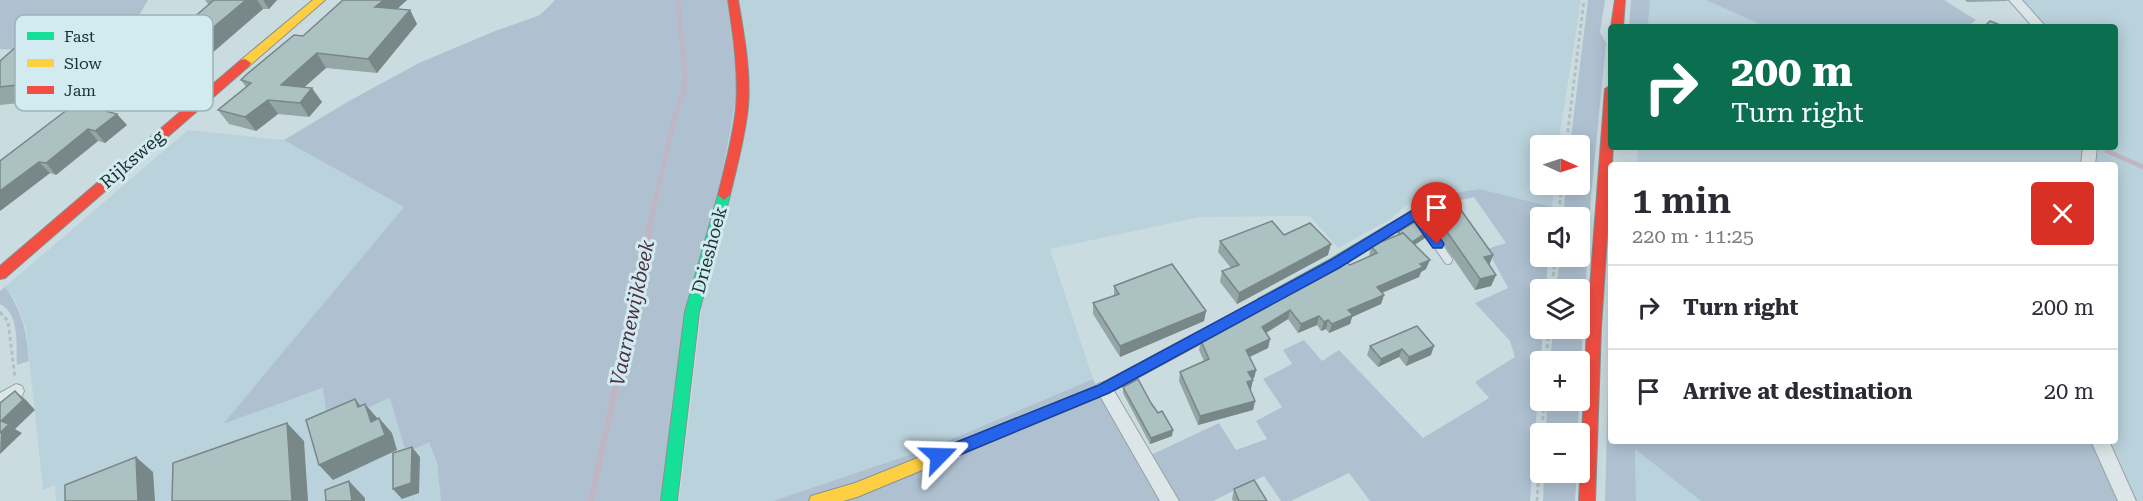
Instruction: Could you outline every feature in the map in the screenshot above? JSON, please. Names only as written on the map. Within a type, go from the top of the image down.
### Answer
[{"type":"street","name":"Rijksweg","points":[[213,90],[320,0]]},
{"type":"street","name":"Drieshoek","points":[[669,501],[692,312],[733,160],[742,106],[738,31],[733,0]]},
{"type":"street","points":[[1617,24],[1620,0]]},
{"type":"street","points":[[2015,0],[2037,24]]},
{"type":"street","name":"Rijksweg","points":[[0,274],[189,111]]},
{"type":"street","points":[[1587,501],[1595,315],[1608,131]]},
{"type":"street","points":[[817,501],[857,490],[1104,389],[1334,264],[1419,211]]},
{"type":"street","points":[[1104,389],[1170,501]]},
{"type":"street","points":[[0,402],[16,391]]},
{"type":"street","points":[[2101,444],[2127,501]]},
{"type":"lane","points":[[1419,211],[1448,260]]},
{"type":"path","points":[[1567,135],[1584,0]]},
{"type":"path","points":[[0,312],[8,321],[16,391]]},
{"type":"path","points":[[1537,501],[1538,483]]},
{"type":"shaded area","points":[[0,0],[148,0],[139,15],[15,15],[15,50],[0,49]]},
{"type":"shaded area","points":[[555,0],[727,0],[738,87],[662,501],[441,501],[437,463],[429,442],[406,453],[390,398],[328,426],[323,388],[223,424],[404,207],[284,140],[419,63],[540,15]]},
{"type":"shaded area","points":[[738,0],[1581,0],[1560,135],[1530,135],[1530,195],[1554,195],[1552,207],[1478,189],[1418,195],[1389,220],[1338,248],[1310,216],[1200,217],[1050,249],[1093,379],[938,445],[773,501],[679,501]]},
{"type":"shaded area","points":[[1588,0],[1605,0],[1600,32],[1606,43],[1590,213],[1590,207],[1564,207],[1565,195],[1590,195],[1590,135],[1571,135]]},
{"type":"shaded area","points":[[1631,0],[1650,0],[1648,24],[1629,24]]},
{"type":"shaded area","points":[[1650,0],[1706,0],[1759,24],[1648,24]]},
{"type":"shaded area","points":[[1706,0],[1944,0],[1976,20],[1971,24],[1759,24]]},
{"type":"shaded area","points":[[2022,0],[2143,0],[2143,501],[2134,501],[2108,444],[2118,444],[2118,162],[2094,162],[2096,150],[2118,150],[2118,24],[2044,24]]},
{"type":"shaded area","points":[[188,130],[284,140],[409,202],[224,423],[324,388],[328,426],[391,398],[406,453],[429,441],[437,463],[441,501],[56,501],[55,485],[43,490],[26,328],[16,302],[5,287]]},
{"type":"shaded area","points":[[1638,150],[2085,150],[2085,162],[1637,162]]},
{"type":"shaded area","points":[[1479,189],[1552,207],[1530,207],[1530,267],[1547,267],[1547,279],[1530,279],[1530,339],[1542,339],[1541,351],[1530,351],[1530,411],[1537,411],[1536,423],[1530,423],[1530,501],[1370,501],[1349,473],[1291,501],[1281,501],[1264,476],[1213,501],[1177,501],[1151,455],[1219,423],[1236,450],[1267,439],[1256,421],[1282,407],[1263,379],[1292,364],[1283,350],[1304,340],[1322,361],[1339,350],[1423,438],[1489,398],[1475,382],[1515,357],[1510,341],[1475,303],[1508,288],[1487,249],[1506,243],[1474,197],[1452,202],[1446,194]]},
{"type":"shaded area","points":[[1559,267],[1587,267],[1586,279],[1557,279]]},
{"type":"shaded area","points":[[5,287],[20,313],[27,340],[29,361],[17,365],[14,323],[6,308],[0,304],[0,291]]},
{"type":"shaded area","points":[[1552,339],[1583,339],[1582,351],[1551,351]]},
{"type":"shaded area","points":[[1093,379],[1161,501],[773,501],[938,445]]},
{"type":"shaded area","points":[[1608,382],[1608,444],[2097,444],[2122,501],[1701,501],[1635,449],[1636,501],[1605,501]]},
{"type":"shaded area","points":[[1547,411],[1579,411],[1578,423],[1546,423]]},
{"type":"shaded area","points":[[1635,448],[1701,501],[1636,501]]},
{"type":"shaded area","points":[[1544,483],[1576,483],[1575,501],[1543,501]]},
{"type":"building","points":[[214,0],[246,0],[213,28],[213,15],[197,15]]},
{"type":"building","points":[[343,0],[384,0],[375,7],[410,10],[368,59],[317,53],[281,85],[312,88],[300,103],[268,100],[245,117],[218,110],[251,83],[241,80],[247,74],[294,35],[303,36]]},
{"type":"building","points":[[15,48],[15,85],[0,87],[0,61]]},
{"type":"building","points":[[66,111],[106,111],[117,114],[95,131],[88,129],[46,163],[39,162],[0,191],[0,161]]},
{"type":"building","points":[[1456,203],[1493,255],[1484,257],[1496,275],[1480,279],[1431,209]]},
{"type":"building","points":[[1272,221],[1284,235],[1310,223],[1331,244],[1239,293],[1222,271],[1239,265],[1220,241]]},
{"type":"building","points":[[1416,221],[1427,232],[1412,242],[1403,233],[1398,232]]},
{"type":"building","points":[[1403,233],[1430,260],[1420,264],[1423,267],[1377,287],[1384,295],[1348,310],[1353,315],[1332,324],[1328,320],[1324,322],[1319,316],[1301,324],[1290,310],[1262,327],[1270,339],[1246,350],[1256,370],[1248,372],[1253,380],[1247,382],[1255,401],[1200,416],[1180,372],[1209,359],[1201,341],[1346,262],[1350,265],[1377,253],[1371,246]]},
{"type":"building","points":[[1172,264],[1206,311],[1120,346],[1093,303],[1119,294],[1114,286]]},
{"type":"building","points":[[1417,326],[1434,346],[1409,357],[1402,349],[1381,359],[1370,346]]},
{"type":"building","points":[[1138,379],[1151,403],[1158,413],[1162,411],[1173,430],[1151,438],[1123,387]]},
{"type":"building","points":[[15,391],[23,400],[1,421],[9,424],[0,433],[0,403]]},
{"type":"building","points":[[355,399],[358,407],[365,404],[371,422],[379,418],[385,435],[319,465],[306,420]]},
{"type":"building","points":[[287,423],[292,501],[172,501],[173,463]]},
{"type":"building","points":[[412,447],[411,483],[393,489],[393,453]]},
{"type":"building","points":[[136,457],[138,501],[65,501],[65,485]]},
{"type":"building","points":[[1254,480],[1267,501],[1239,501],[1234,489]]},
{"type":"building","points":[[349,481],[352,501],[326,501],[325,490]]},
{"type":"waterway","name":"Vaarnewijkbeek","points":[[673,122],[684,91],[685,77],[678,0]]},
{"type":"waterway","name":"Vaarnewijkbeek","points":[[649,228],[673,124]]},
{"type":"waterway","points":[[2107,151],[2143,167]]},
{"type":"waterway","name":"Vaarnewijkbeek","points":[[591,501],[650,226]]},
{"type":"traffic: fast","points":[[669,501],[692,312],[724,195]]},
{"type":"traffic: fast","points":[[1263,303],[1334,264],[1423,209]]},
{"type":"traffic: slow","points":[[245,63],[320,0]]},
{"type":"traffic: slow","points":[[817,501],[857,490],[1104,389],[1263,303]]},
{"type":"traffic: jam","points":[[724,195],[739,129],[743,95],[733,0]]},
{"type":"traffic: jam","points":[[1617,24],[1620,0]]},
{"type":"traffic: jam","points":[[213,91],[245,63]]},
{"type":"traffic: jam","points":[[0,274],[189,111]]},
{"type":"traffic: jam","points":[[1587,501],[1594,327],[1608,131]]},
{"type":"route","points":[[939,456],[1104,389],[1334,264],[1416,213],[1437,244]]}]
